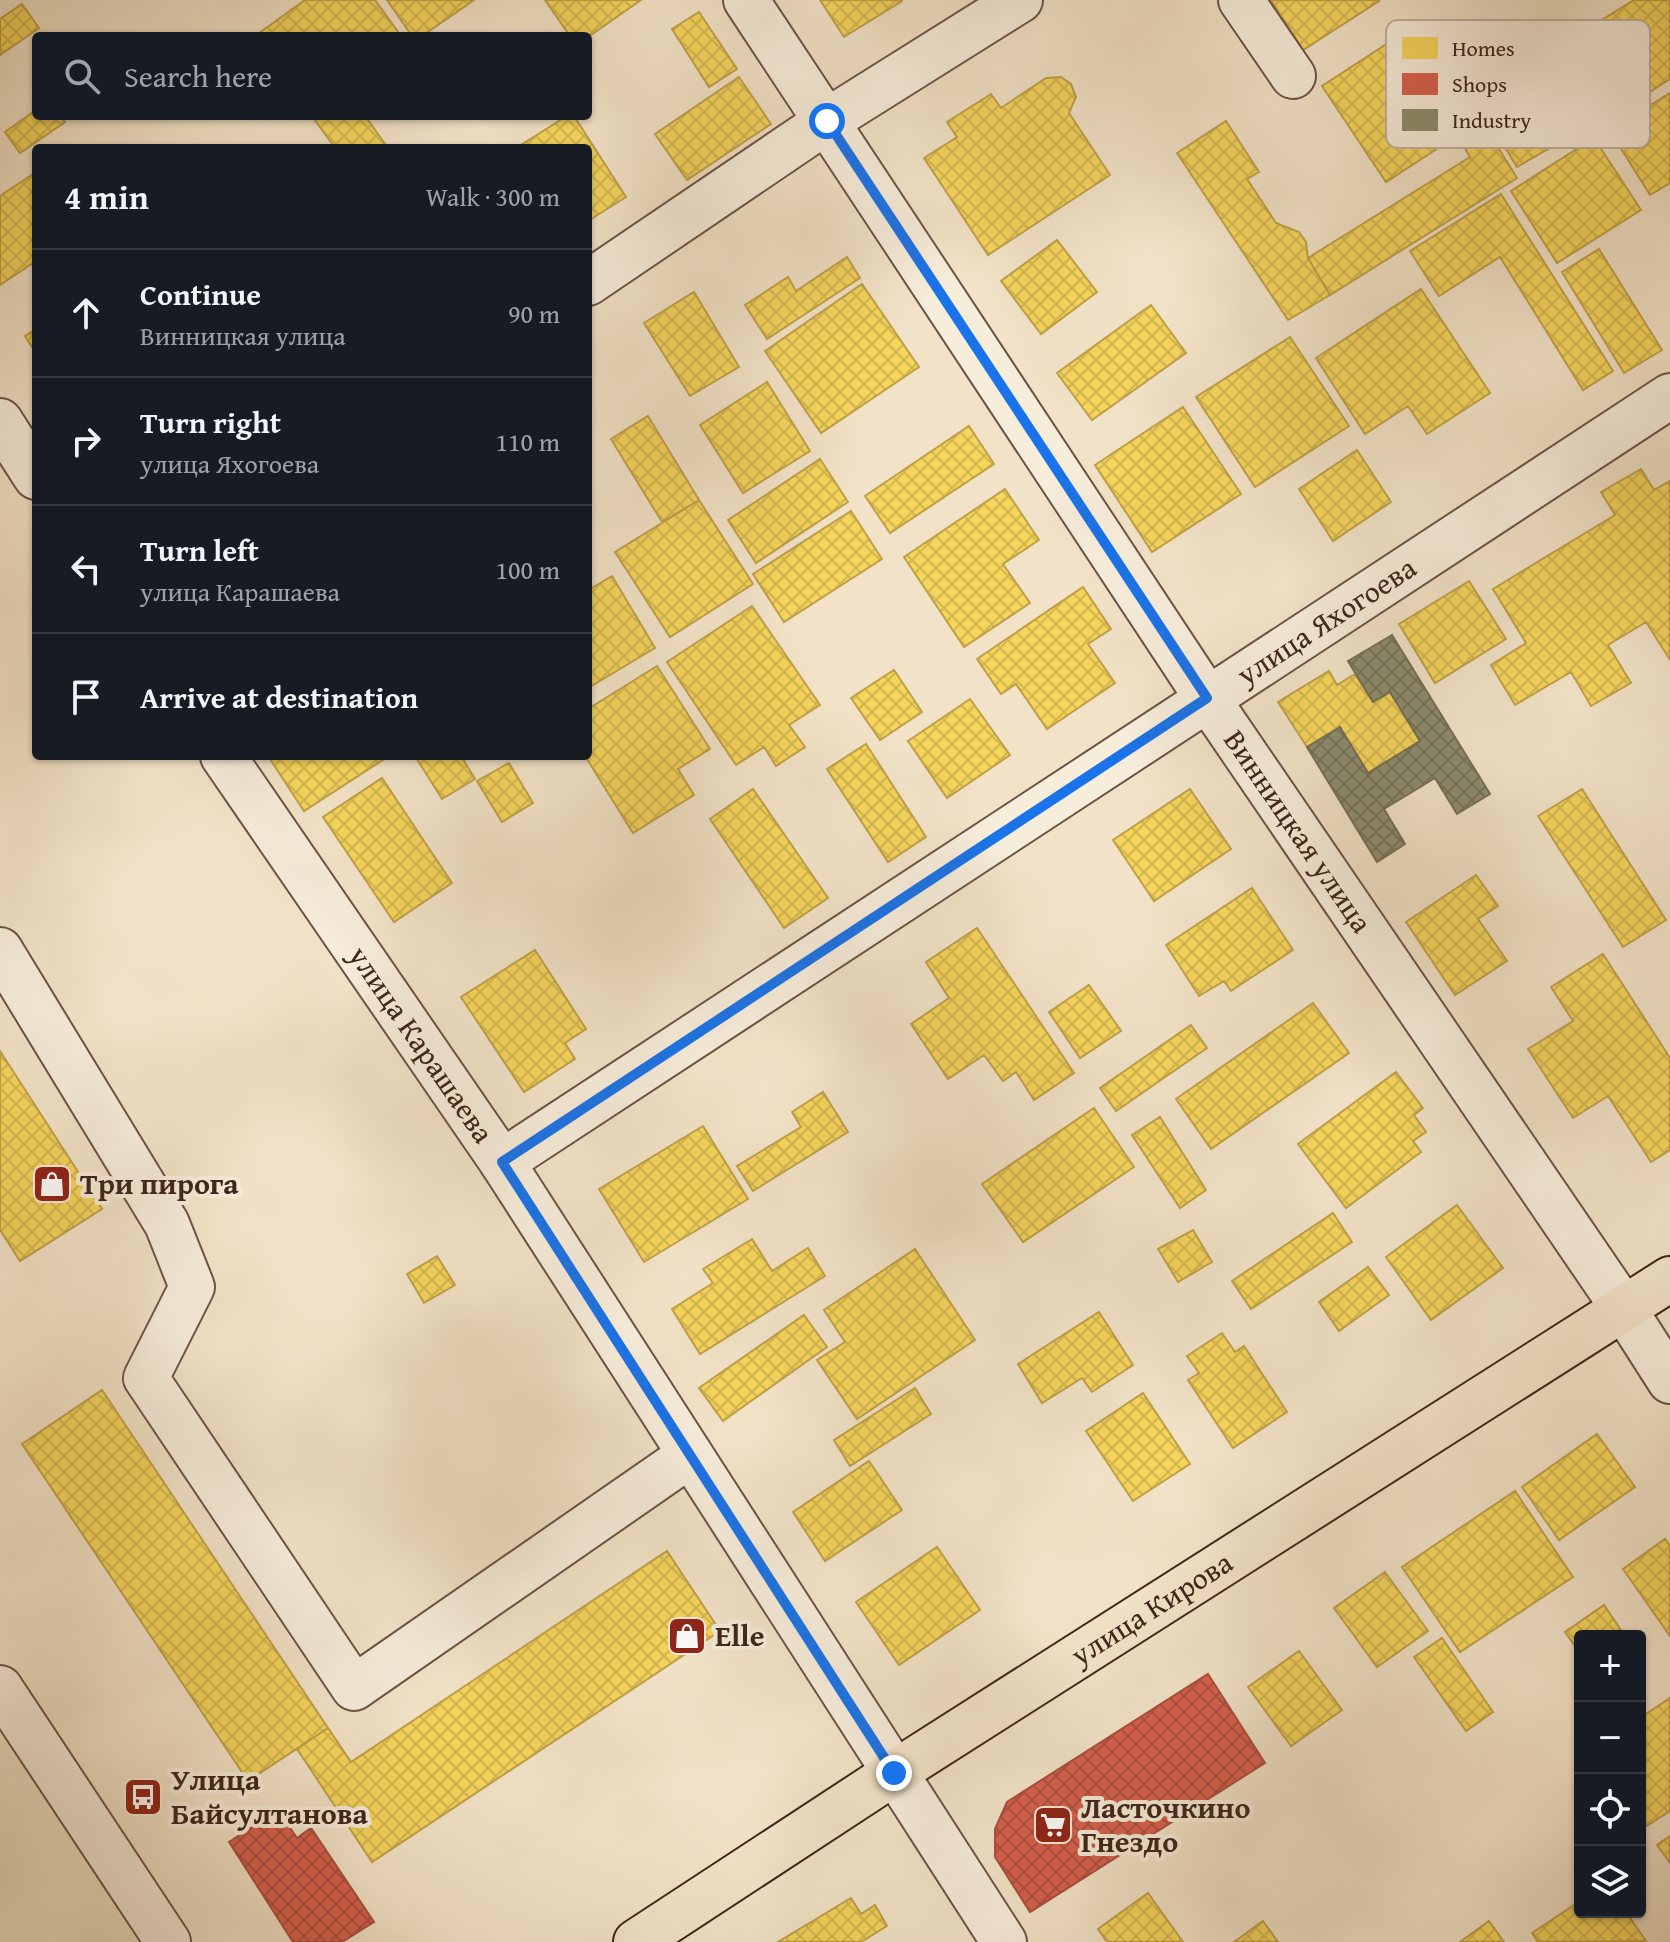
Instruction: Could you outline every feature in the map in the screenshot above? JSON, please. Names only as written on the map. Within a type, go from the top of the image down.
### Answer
[{"type":"main road","name":"улица Кирова","points":[[636,1942],[894,1773],[1670,1279]]},
{"type":"street","name":"Винницкая улица","points":[[746,0],[1207,698],[1670,1381]]},
{"type":"street","points":[[592,280],[827,121],[1020,0]]},
{"type":"street","points":[[1241,0],[1293,76]]},
{"type":"street","name":"улица Яхогоева","points":[[502,1162],[1670,396]]},
{"type":"street","points":[[0,421],[32,471]]},
{"type":"street","name":"улица Карашаева","points":[[226,760],[502,1162],[1004,1942]]},
{"type":"street","points":[[0,950],[167,1224],[192,1287],[146,1378],[354,1688],[690,1455]]},
{"type":"street","points":[[0,1688],[12,1735],[168,1942]]},
{"type":"building: Homes","points":[[305,0],[375,0],[398,32],[261,32]]},
{"type":"building: Homes","points":[[387,0],[474,0],[428,32],[409,32]]},
{"type":"building: Homes","points":[[545,0],[641,0],[592,34],[567,32]]},
{"type":"building: Homes","points":[[820,0],[901,0],[902,1],[844,37]]},
{"type":"building: Homes","points":[[1271,0],[1378,0],[1379,1],[1303,50]]},
{"type":"building: Homes","points":[[1634,0],[1670,0],[1670,79],[1650,92],[1650,20],[1602,20]]},
{"type":"building: Homes","points":[[22,4],[39,28],[0,55],[0,19]]},
{"type":"building: Homes","points":[[699,12],[737,69],[709,87],[672,29]]},
{"type":"building: Homes","points":[[1386,44],[1386,148],[1438,148],[1386,182],[1322,86]]},
{"type":"building: Homes","points":[[739,77],[771,124],[687,180],[655,134]]},
{"type":"building: Homes","points":[[1061,77],[1071,84],[1076,97],[1069,113],[1110,175],[988,255],[924,158],[957,137],[947,122],[991,94],[1001,108],[1046,78]]},
{"type":"building: Homes","points":[[1670,93],[1670,183],[1650,195],[1621,148],[1650,148],[1650,106]]},
{"type":"building: Homes","points":[[32,113],[32,120],[65,122],[20,153],[5,132]]},
{"type":"building: Homes","points":[[315,120],[368,120],[385,144],[332,144]]},
{"type":"building: Homes","points":[[561,120],[577,120],[592,144],[522,144]]},
{"type":"building: Homes","points":[[1226,121],[1259,172],[1247,179],[1276,223],[1299,232],[1306,242],[1308,258],[1330,295],[1288,320],[1177,153]]},
{"type":"building: Homes","points":[[592,144],[626,197],[592,218]]},
{"type":"building: Homes","points":[[1465,148],[1498,148],[1517,178],[1330,295],[1308,258],[1470,157]]},
{"type":"building: Homes","points":[[1505,148],[1550,148],[1517,167]]},
{"type":"building: Homes","points":[[1578,148],[1601,148],[1641,210],[1557,263],[1511,191]]},
{"type":"building: Homes","points":[[32,175],[32,264],[0,285],[0,196]]},
{"type":"building: Homes","points":[[1501,194],[1613,371],[1583,390],[1500,257],[1439,296],[1410,251]]},
{"type":"building: Homes","points":[[1057,240],[1097,292],[1041,334],[1001,281]]},
{"type":"building: Homes","points":[[1599,249],[1662,350],[1624,373],[1562,272]]},
{"type":"building: Homes","points":[[847,257],[860,278],[767,339],[745,305],[788,277],[796,291]]},
{"type":"building: Homes","points":[[862,284],[919,367],[821,433],[765,351]]},
{"type":"building: Homes","points":[[1421,289],[1490,393],[1427,434],[1408,406],[1365,434],[1316,358]]},
{"type":"building: Homes","points":[[694,292],[739,367],[690,396],[644,323]]},
{"type":"building: Homes","points":[[1151,305],[1186,353],[1092,420],[1057,373]]},
{"type":"building: Homes","points":[[32,332],[32,347],[25,336]]},
{"type":"building: Homes","points":[[1290,337],[1349,426],[1255,487],[1196,397]]},
{"type":"building: Homes","points":[[767,382],[810,451],[743,493],[700,425]]},
{"type":"building: Homes","points":[[1183,407],[1241,494],[1152,552],[1095,465]]},
{"type":"building: Homes","points":[[648,416],[699,500],[662,522],[611,439]]},
{"type":"building: Homes","points":[[969,426],[994,464],[890,533],[865,496]]},
{"type":"building: Homes","points":[[1357,450],[1391,502],[1333,541],[1299,489]]},
{"type":"building: Homes","points":[[820,459],[848,502],[756,563],[728,520]]},
{"type":"building: Homes","points":[[1641,469],[1654,490],[1670,481],[1670,660],[1646,622],[1608,645],[1631,683],[1591,706],[1571,672],[1515,705],[1491,665],[1526,643],[1493,589],[1615,515],[1601,492]]},
{"type":"building: Homes","points":[[1005,489],[1039,540],[1003,564],[1030,603],[964,647],[904,557]]},
{"type":"building: Homes","points":[[699,500],[753,584],[670,637],[615,552]]},
{"type":"building: Homes","points":[[851,511],[882,559],[784,622],[753,574]]},
{"type":"building: Homes","points":[[612,576],[655,648],[592,686],[592,588]]},
{"type":"building: Homes","points":[[1469,581],[1506,639],[1435,683],[1399,624]]},
{"type":"building: Homes","points":[[1083,587],[1111,629],[1088,644],[1115,683],[1047,729],[1016,684],[1001,694],[977,659]]},
{"type":"building: Homes","points":[[752,606],[820,705],[789,725],[805,747],[776,766],[764,747],[736,765],[667,662]]},
{"type":"building: Homes","points":[[657,666],[710,749],[678,769],[694,795],[633,833],[587,760],[592,760],[592,707]]},
{"type":"building: Homes","points":[[894,670],[922,712],[880,740],[851,698]]},
{"type":"building: Homes","points":[[1329,671],[1337,685],[1355,674],[1373,702],[1390,692],[1420,741],[1368,773],[1340,727],[1307,747],[1278,702]]},
{"type":"building: Homes","points":[[970,699],[1010,755],[947,798],[908,741]]},
{"type":"building: Homes","points":[[866,744],[926,837],[888,862],[827,769]]},
{"type":"building: Homes","points":[[271,760],[383,760],[304,811]]},
{"type":"building: Homes","points":[[418,760],[463,760],[475,779],[442,799]]},
{"type":"building: Homes","points":[[509,763],[533,803],[502,822],[477,781]]},
{"type":"building: Homes","points":[[382,778],[452,883],[394,922],[323,817]]},
{"type":"building: Homes","points":[[753,789],[828,898],[784,928],[710,819]]},
{"type":"building: Homes","points":[[1190,789],[1231,849],[1154,901],[1113,840]]},
{"type":"building: Homes","points":[[1582,789],[1666,920],[1623,947],[1538,816]]},
{"type":"building: Homes","points":[[1476,875],[1498,906],[1478,919],[1507,961],[1455,995],[1406,922]]},
{"type":"building: Homes","points":[[1252,888],[1293,950],[1231,991],[1224,981],[1199,996],[1166,945]]},
{"type":"building: Homes","points":[[977,928],[1074,1073],[1034,1100],[1016,1072],[1003,1081],[984,1055],[948,1079],[911,1024],[949,998],[926,962]]},
{"type":"building: Homes","points":[[535,950],[586,1029],[565,1043],[575,1059],[524,1092],[461,997]]},
{"type":"building: Homes","points":[[1603,954],[1670,1058],[1670,1150],[1651,1162],[1608,1096],[1573,1118],[1528,1049],[1573,1021],[1551,987]]},
{"type":"building: Homes","points":[[1089,985],[1121,1031],[1080,1058],[1049,1012]]},
{"type":"building: Homes","points":[[1313,1003],[1349,1053],[1211,1149],[1176,1099]]},
{"type":"building: Homes","points":[[1191,1025],[1207,1048],[1116,1111],[1100,1088]]},
{"type":"building: Homes","points":[[0,1051],[102,1209],[20,1261],[0,1230]]},
{"type":"building: Homes","points":[[1396,1072],[1423,1108],[1414,1115],[1426,1132],[1413,1141],[1421,1152],[1346,1208],[1298,1144]]},
{"type":"building: Homes","points":[[823,1092],[848,1132],[753,1191],[737,1166],[801,1127],[792,1112]]},
{"type":"building: Homes","points":[[1094,1108],[1134,1167],[1023,1242],[982,1184]]},
{"type":"building: Homes","points":[[1160,1117],[1206,1190],[1180,1208],[1132,1135]]},
{"type":"building: Homes","points":[[703,1126],[748,1199],[644,1262],[599,1189]]},
{"type":"building: Homes","points":[[1457,1205],[1503,1268],[1431,1320],[1386,1257]]},
{"type":"building: Homes","points":[[1333,1213],[1352,1242],[1251,1309],[1232,1281]]},
{"type":"building: Homes","points":[[1193,1230],[1212,1262],[1178,1282],[1158,1249]]},
{"type":"building: Homes","points":[[752,1239],[772,1271],[808,1248],[825,1276],[700,1354],[672,1309],[713,1283],[703,1269]]},
{"type":"building: Homes","points":[[915,1249],[975,1340],[857,1419],[817,1360],[845,1342],[824,1310]]},
{"type":"building: Homes","points":[[437,1256],[455,1285],[424,1303],[407,1274]]},
{"type":"building: Homes","points":[[1368,1267],[1389,1295],[1339,1331],[1319,1302]]},
{"type":"building: Homes","points":[[1099,1312],[1133,1365],[1092,1392],[1082,1378],[1042,1403],[1018,1364]]},
{"type":"building: Homes","points":[[804,1315],[827,1347],[723,1421],[699,1388]]},
{"type":"building: Homes","points":[[1222,1333],[1235,1352],[1244,1346],[1287,1412],[1233,1448],[1188,1380],[1199,1373],[1187,1356]]},
{"type":"building: Homes","points":[[915,1388],[931,1414],[850,1466],[834,1440]]},
{"type":"building: Homes","points":[[102,1390],[328,1728],[248,1781],[22,1444]]},
{"type":"building: Homes","points":[[1143,1393],[1190,1464],[1133,1501],[1086,1431]]},
{"type":"building: Homes","points":[[1597,1434],[1635,1487],[1559,1540],[1522,1487]]},
{"type":"building: Homes","points":[[869,1461],[902,1510],[825,1561],[793,1512]]},
{"type":"building: Homes","points":[[1515,1491],[1573,1577],[1460,1652],[1402,1567]]},
{"type":"building: Homes","points":[[1665,1539],[1670,1546],[1670,1636],[1623,1569]]},
{"type":"building: Homes","points":[[937,1547],[980,1610],[899,1665],[856,1602]]},
{"type":"building: Homes","points":[[667,1551],[720,1631],[372,1862],[297,1749],[328,1728],[351,1762]]},
{"type":"building: Homes","points":[[1385,1572],[1428,1631],[1377,1667],[1334,1608]]},
{"type":"building: Homes","points":[[1604,1605],[1621,1630],[1574,1630],[1574,1645],[1565,1632]]},
{"type":"building: Homes","points":[[1442,1638],[1493,1712],[1466,1731],[1414,1657]]},
{"type":"building: Homes","points":[[1299,1651],[1342,1710],[1291,1746],[1248,1687]]},
{"type":"building: Homes","points":[[1670,1698],[1670,1811],[1646,1826],[1646,1774],[1646,1714]]},
{"type":"building: Homes","points":[[1670,1836],[1670,1863],[1657,1845]]},
{"type":"building: Homes","points":[[1148,1893],[1183,1942],[1107,1942],[1098,1929]]},
{"type":"building: Homes","points":[[851,1898],[861,1914],[875,1905],[887,1926],[861,1942],[778,1942]]},
{"type":"building: Homes","points":[[1574,1905],[1574,1918],[1630,1918],[1646,1941],[1538,1942],[1532,1933]]},
{"type":"building: Homes","points":[[1263,1921],[1278,1942],[1234,1942]]},
{"type":"building: Homes","points":[[1489,1921],[1504,1942],[1460,1942]]},
{"type":"building: Shops","points":[[1208,1674],[1265,1763],[1030,1912],[995,1857],[995,1829],[1007,1802]]},
{"type":"building: Shops","points":[[278,1810],[297,1838],[311,1828],[374,1922],[342,1942],[293,1942],[229,1842]]},
{"type":"building: Industry","points":[[1392,635],[1490,794],[1457,814],[1435,778],[1384,809],[1405,844],[1377,862],[1307,747],[1340,727],[1368,773],[1420,741],[1390,692],[1373,702],[1348,661]]},
{"type":"place","name":"Три пирога","points":[[52,1184]]},
{"type":"place","name":"Elle","points":[[687,1636]]},
{"type":"place","name":"Улица Байсултанова","points":[[143,1797]]},
{"type":"place","name":"Ласточкино Гнездо","points":[[1053,1825]]},
{"type":"route","points":[[827,121],[1207,698],[502,1162],[894,1773]]}]
